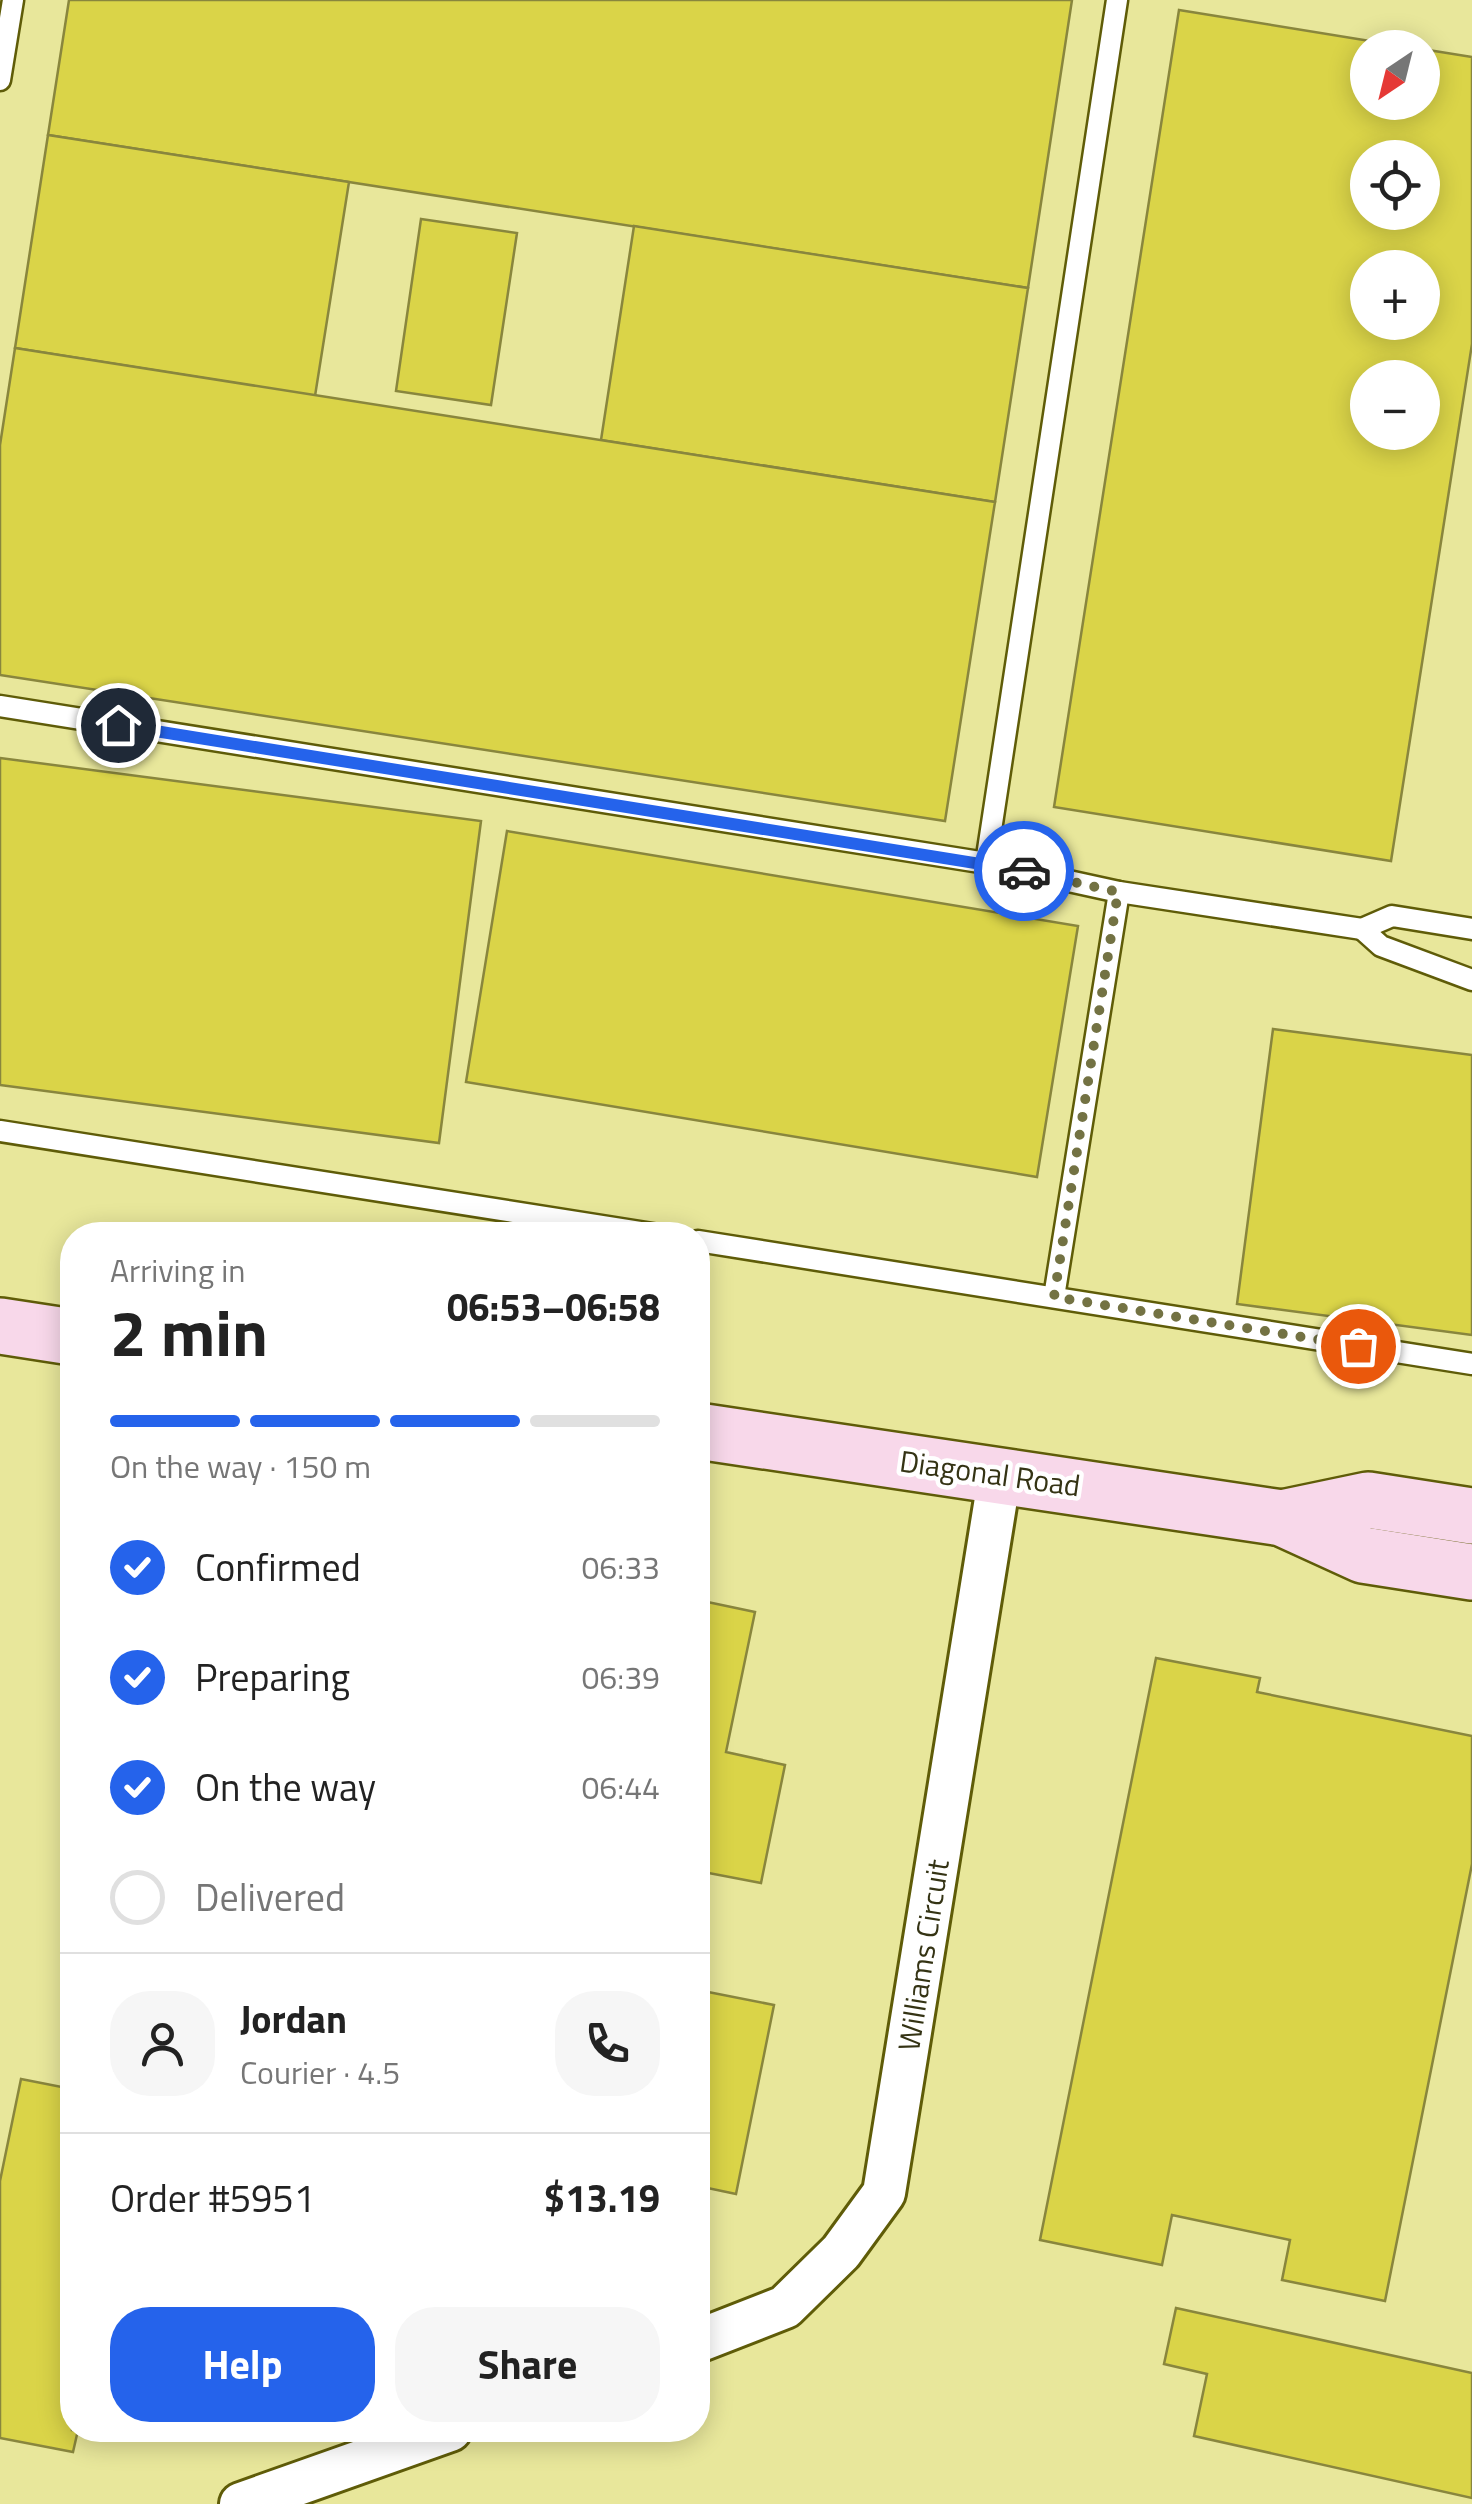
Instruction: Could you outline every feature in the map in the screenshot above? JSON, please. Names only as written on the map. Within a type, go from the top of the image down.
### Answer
[{"type":"street","points":[[0,1326],[60,1335]]},
{"type":"street","name":"Diagonal Road","points":[[710,1432],[1282,1518],[1363,1556],[1472,1572]]},
{"type":"street","name":"Williams Circuit","points":[[710,2336],[785,2307],[840,2252],[884,2193],[1000,1474]]},
{"type":"street","name":"Diagonal Road","points":[[1282,1518],[1368,1500],[1472,1516]]},
{"type":"street","points":[[240,2504],[416,2442]]},
{"type":"lane","points":[[0,80],[12,0]]},
{"type":"lane","points":[[986,862],[1117,0]]},
{"type":"lane","points":[[0,706],[986,862],[1118,892],[1362,929],[1382,946],[1472,980]]},
{"type":"lane","points":[[1054,1297],[1118,892]]},
{"type":"lane","points":[[1362,929],[1392,916],[1472,929]]},
{"type":"lane","points":[[0,1131],[577,1222]]},
{"type":"lane","points":[[710,1243],[1472,1364]]},
{"type":"building","points":[[69,0],[1072,0],[1028,288],[48,135]]},
{"type":"building","points":[[1179,10],[1350,38],[1350,120],[1440,120],[1440,52],[1472,57],[1472,344],[1391,861],[1054,807]]},
{"type":"building","points":[[48,135],[349,182],[315,396],[15,348]]},
{"type":"building","points":[[421,219],[517,233],[491,405],[396,391]]},
{"type":"building","points":[[634,226],[1028,288],[995,502],[601,440]]},
{"type":"building","points":[[15,348],[995,502],[945,821],[0,675],[0,445]]},
{"type":"building","points":[[0,758],[481,821],[439,1143],[0,1085]]},
{"type":"building","points":[[507,831],[1078,926],[1037,1177],[466,1082]]},
{"type":"building","points":[[1273,1029],[1472,1055],[1472,1335],[1237,1304]]},
{"type":"building","points":[[710,1603],[755,1612],[726,1752],[785,1765],[761,1883],[710,1873]]},
{"type":"building","points":[[1156,1658],[1260,1678],[1257,1692],[1472,1736],[1472,1864],[1385,2301],[1282,2280],[1290,2240],[1172,2215],[1162,2265],[1040,2240]]},
{"type":"building","points":[[710,1992],[774,2005],[736,2194],[710,2189]]},
{"type":"building","points":[[21,2079],[60,2087],[60,2442],[75,2442],[73,2452],[0,2438],[0,2181]]},
{"type":"building","points":[[1176,2308],[1472,2373],[1472,2498],[1194,2436],[1207,2374],[1164,2364]]},
{"type":"way so far","points":[[1024,871],[1118,892],[1054,1297],[1358,1346]]},
{"type":"route","points":[[118,725],[1024,871]]}]
